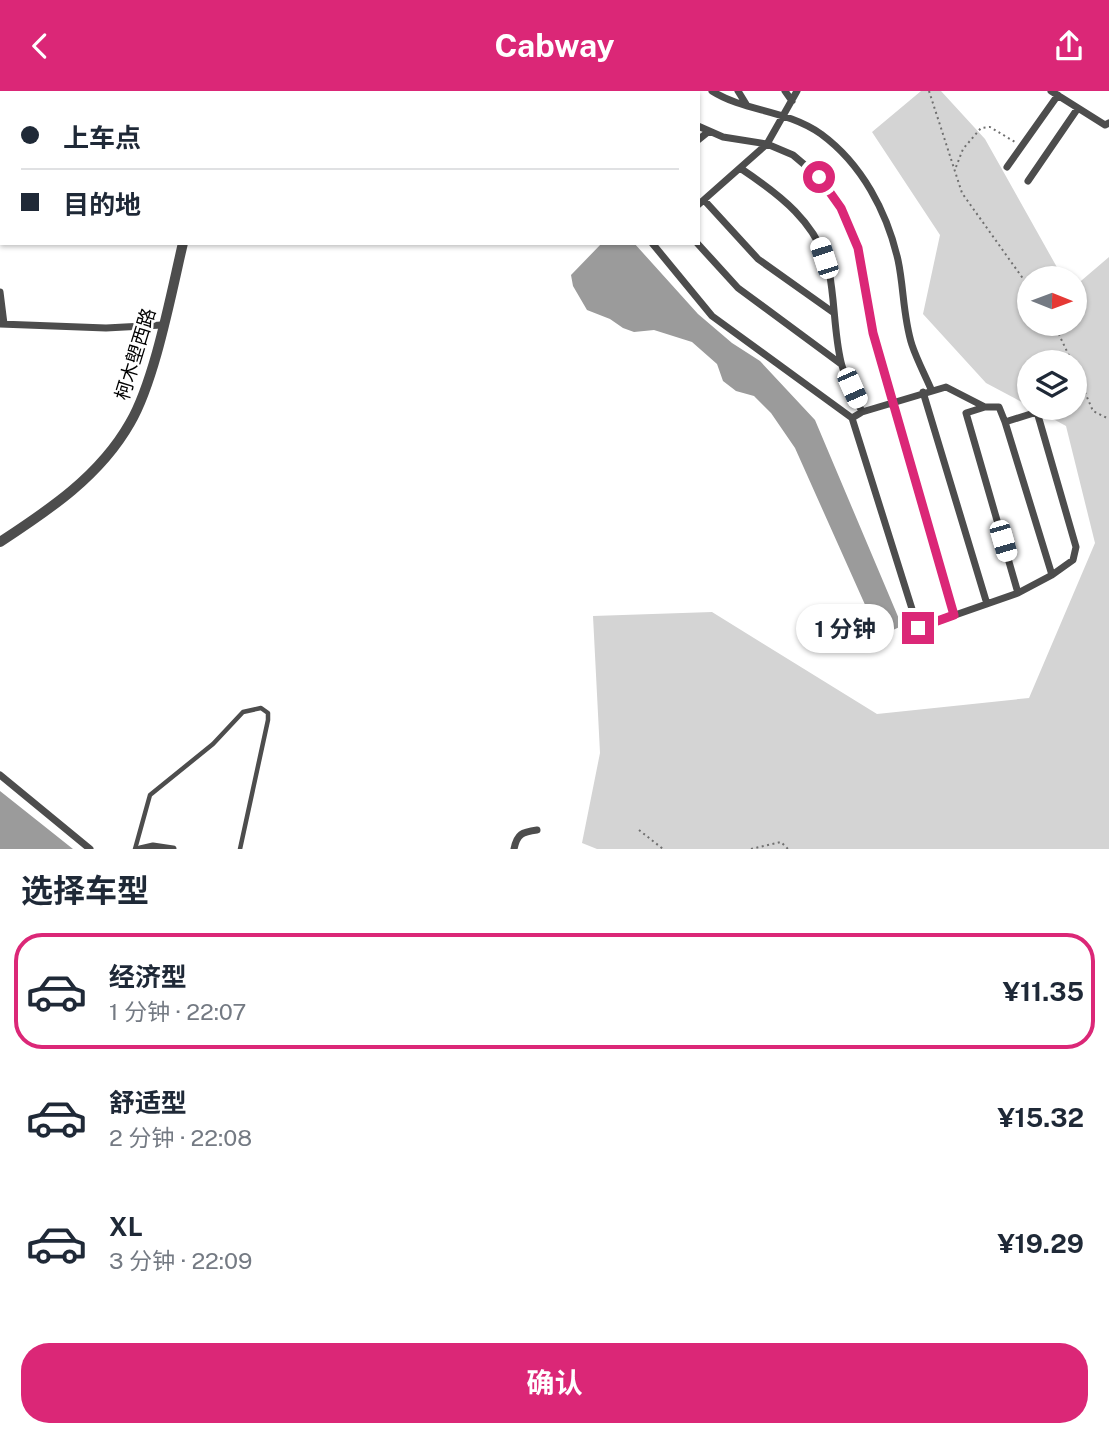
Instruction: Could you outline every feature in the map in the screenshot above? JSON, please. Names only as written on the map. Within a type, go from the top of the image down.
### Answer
[{"type":"street","points":[[712,91],[747,105],[786,114],[821,135],[849,161],[875,195],[898,261],[912,344],[987,604]]},
{"type":"street","points":[[738,91],[747,105]]},
{"type":"street","points":[[785,91],[792,101]]},
{"type":"street","points":[[797,91],[767,144],[701,202],[758,258],[834,313]]},
{"type":"street","points":[[1007,167],[1055,93],[1105,125],[1109,123]]},
{"type":"street","points":[[1028,181],[1078,108]]},
{"type":"street","points":[[700,128],[767,144],[793,155],[819,177],[841,208],[858,248],[873,333],[954,615]]},
{"type":"street","points":[[700,138],[708,132]]},
{"type":"street","points":[[740,168],[777,192],[798,213],[820,244],[829,271],[841,364],[862,412]]},
{"type":"street","name":"柯木塱西路","points":[[0,542],[65,496],[112,450],[137,409],[182,245]]},
{"type":"street","points":[[654,245],[712,316],[852,418],[918,628],[1018,593],[1073,560],[1076,547],[1037,412],[1005,422]]},
{"type":"street","points":[[699,245],[738,288],[841,364]]},
{"type":"street","points":[[0,292],[2,324],[106,328],[162,325]]},
{"type":"street","points":[[852,418],[862,412],[946,387],[985,407]]},
{"type":"street","points":[[1018,593],[966,413],[985,407],[999,407],[1052,575]]},
{"type":"street","points":[[0,775],[90,849]]},
{"type":"street","points":[[514,849],[516,839],[522,833],[537,830]]},
{"type":"street","points":[[137,849],[153,846],[173,849]]},
{"type":"lane","points":[[137,849],[150,795],[213,744],[243,712],[261,708],[268,713],[268,720],[240,849]]},
{"type":"path","points":[[929,91],[962,193],[977,218],[1017,271]]},
{"type":"path","points":[[956,169],[963,149],[981,128],[990,127],[1022,146]]},
{"type":"path","points":[[1087,397],[1093,411],[1109,419]]},
{"type":"path","points":[[639,830],[663,849]]},
{"type":"path","points":[[751,849],[781,842],[788,849]]},
{"type":"shaded area","points":[[921,91],[941,91],[985,139],[1056,266],[1017,266],[1017,336],[1087,336],[1087,276],[1109,257],[1109,849],[597,849],[582,843],[600,753],[593,616],[712,612],[877,714],[1029,698],[1095,543],[1066,426],[1055,420],[1087,420],[1087,350],[1017,350],[1017,400],[986,383],[923,314],[940,235],[872,132]]},
{"type":"shaded area","points":[[600,245],[636,245],[698,314],[732,343],[760,361],[815,420],[902,626],[879,636],[795,448],[771,413],[754,396],[736,391],[723,381],[717,364],[692,342],[654,330],[634,332],[587,310],[573,286],[571,275]]},
{"type":"shaded area","points":[[0,791],[73,849],[0,849]]},
{"type":"route","points":[[819,177],[841,208],[858,248],[873,333],[954,615],[918,628]]}]
